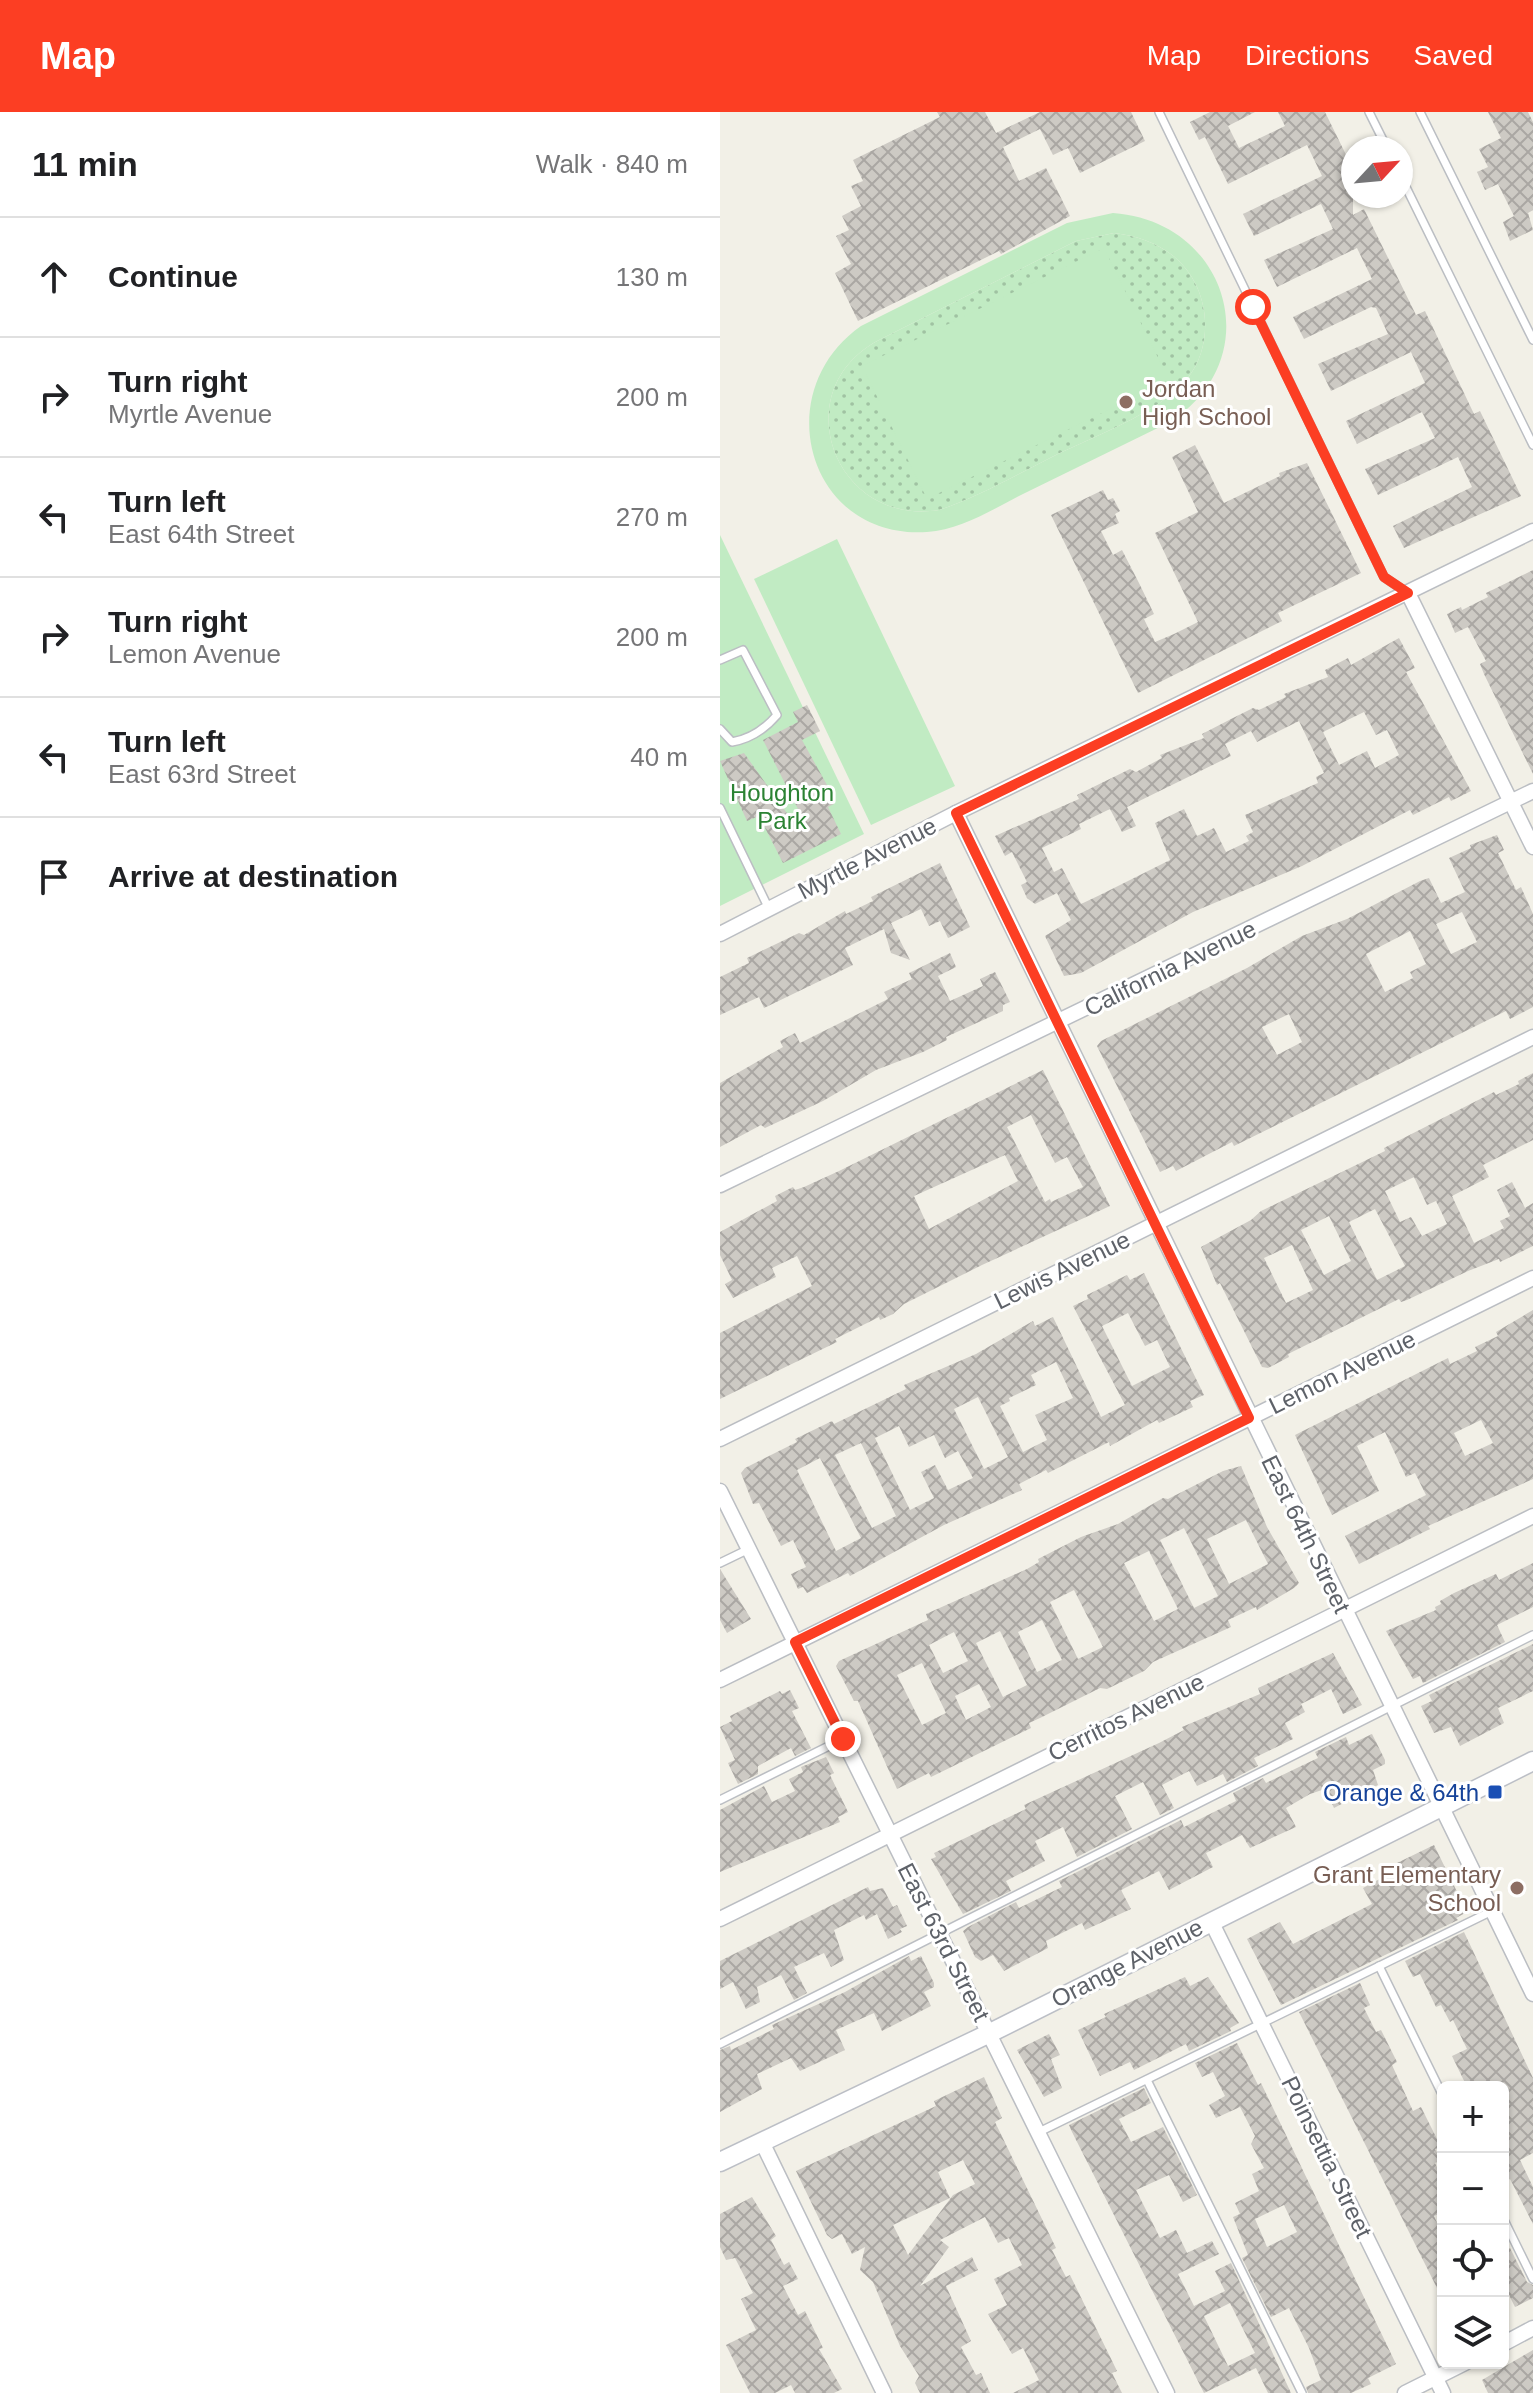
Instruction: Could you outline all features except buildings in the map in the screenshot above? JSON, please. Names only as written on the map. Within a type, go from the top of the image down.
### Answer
[{"type":"street","name":"Myrtle Avenue","points":[[721,930],[1533,531]]},
{"type":"street","points":[[1408,593],[1533,847]]},
{"type":"street","name":"California Avenue","points":[[720,1185],[1533,791]]},
{"type":"street","name":"East 64th Street","points":[[956,813],[1154,1224],[1533,1994]]},
{"type":"street","name":"Lewis Avenue","points":[[720,1439],[1533,1037]]},
{"type":"street","name":"Lemon Avenue","points":[[720,1680],[1533,1278]]},
{"type":"street","name":"East 63rd Street","points":[[720,1491],[1167,2393]]},
{"type":"street","name":"Cerritos Avenue","points":[[720,1919],[1533,1516]]},
{"type":"street","name":"Orange Avenue","points":[[720,2162],[990,2033],[1533,1761]]},
{"type":"street","name":"Poinsettia Street","points":[[1211,1921],[1443,2393]]},
{"type":"street","points":[[762,2142],[884,2393]]},
{"type":"street","points":[[1509,2341],[1533,2328]]},
{"type":"street","points":[[1405,2393],[1453,2369]]},
{"type":"lane","points":[[1159,112],[1384,577],[1408,593]]},
{"type":"lane","points":[[1369,112],[1381,136]]},
{"type":"lane","points":[[1420,112],[1533,340]]},
{"type":"lane","points":[[1413,201],[1533,445]]},
{"type":"lane","points":[[720,660],[743,650],[777,715],[767,727],[742,740],[732,742],[720,729]]},
{"type":"lane","points":[[720,808],[769,909]]},
{"type":"lane","points":[[720,1563],[749,1549]]},
{"type":"lane","points":[[720,2044],[1533,1635]]},
{"type":"lane","points":[[720,1800],[843,1739]]},
{"type":"lane","points":[[1039,2132],[1492,1911]]},
{"type":"lane","points":[[1379,1966],[1437,2084]]},
{"type":"lane","points":[[1147,2080],[1302,2393]]},
{"type":"lane","points":[[1506,2225],[1533,2279]]},
{"type":"green space","points":[[1113,213],[1153,222],[1184,240],[1208,266],[1222,296],[1226,330],[1219,363],[1201,395],[1170,422],[952,527],[927,532],[886,528],[853,512],[829,488],[814,457],[809,422],[815,387],[832,354],[861,326],[1067,223]],"holes":[[[1114,233],[1152,243],[1173,256],[1191,275],[1201,298],[1205,322],[1203,346],[1194,369],[1174,392],[1123,424],[982,493],[939,510],[902,510],[872,498],[849,477],[834,450],[829,420],[834,390],[850,362],[879,340],[1076,241]]]},
{"type":"green space","points":[[1114,233],[1140,238],[1163,249],[1183,265],[1197,287],[1204,310],[1203,346],[1194,369],[1174,392],[1123,424],[982,493],[939,510],[902,510],[872,498],[849,477],[834,450],[829,420],[834,390],[850,362],[879,340],[1076,241]]},
{"type":"green space","points":[[1104,248],[1169,380],[927,499],[862,366]]},
{"type":"green space","name":"Houghton Park","points":[[720,535],[864,834],[720,906]]},
{"type":"green space","points":[[837,539],[955,786],[871,825],[754,579]]},
{"type":"place","name":"Jordan High School","points":[[1126,402]]},
{"type":"place","name":"Orange & 64th","points":[[1495,1792]]},
{"type":"place","name":"Grant Elementary School","points":[[1517,1888]]},
{"type":"route","points":[[843,1739],[795,1642],[1249,1418],[956,813],[1408,593],[1384,577],[1253,307]]}]
